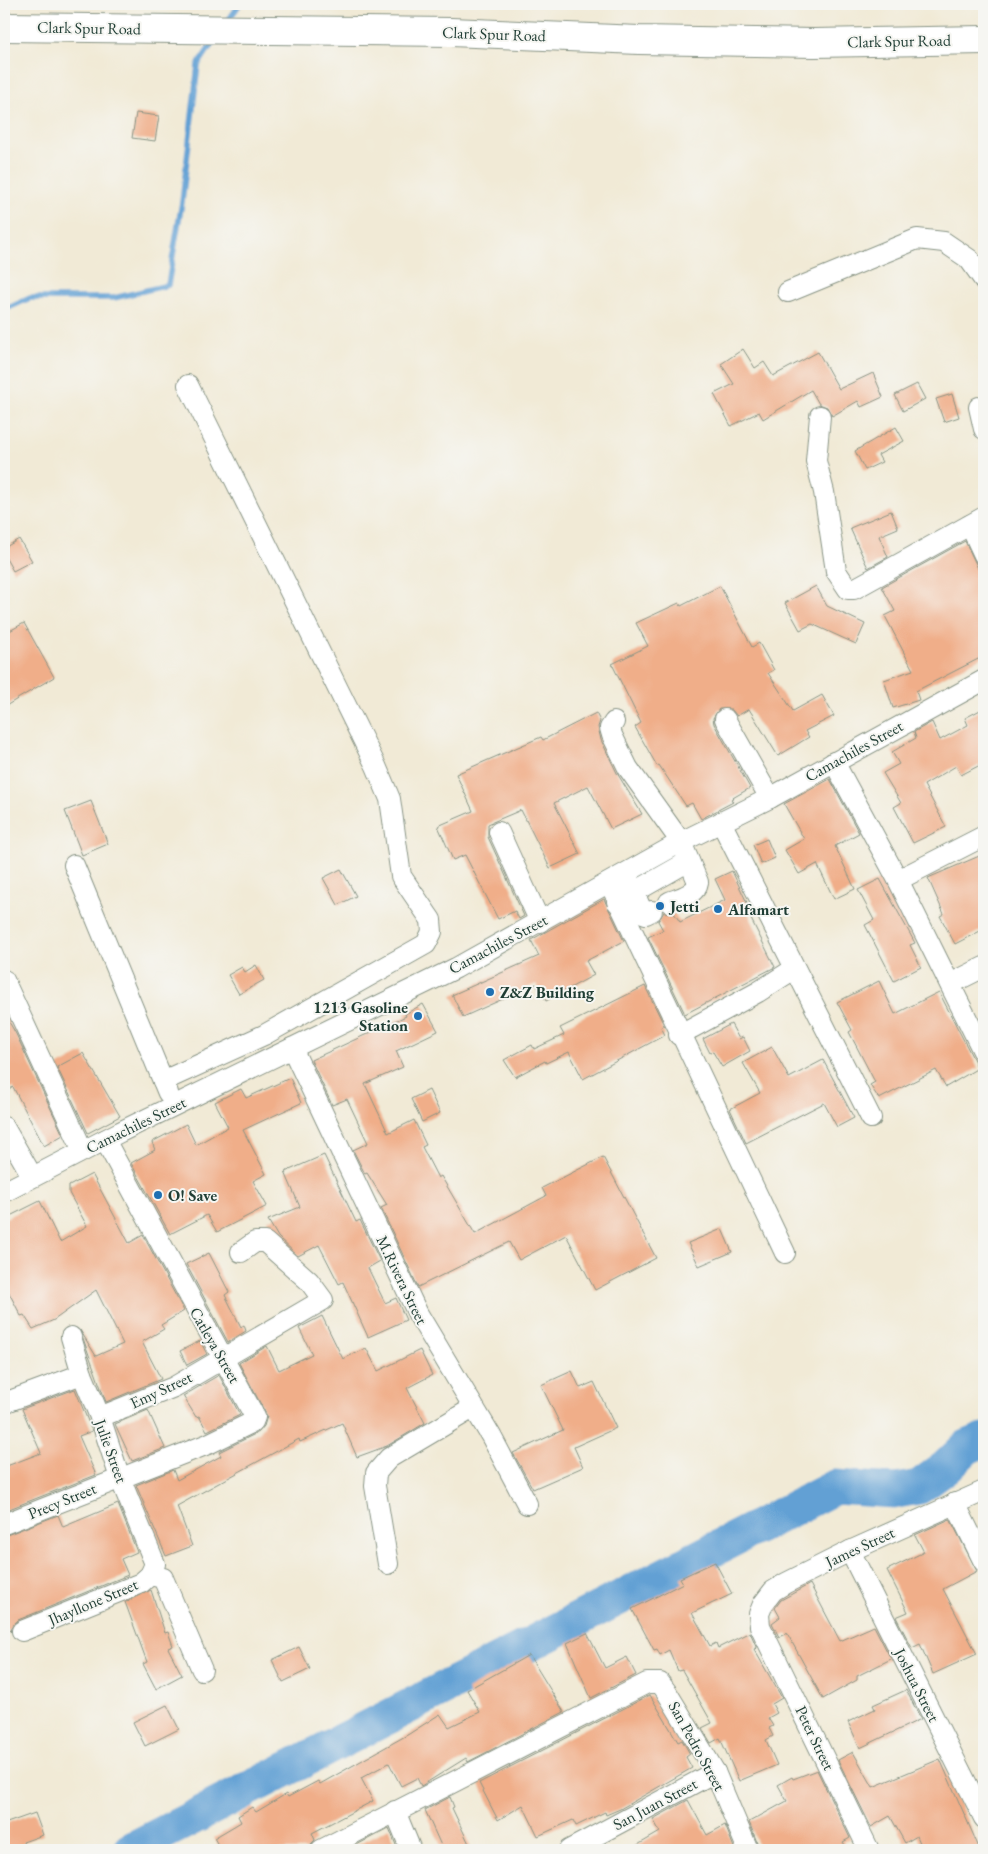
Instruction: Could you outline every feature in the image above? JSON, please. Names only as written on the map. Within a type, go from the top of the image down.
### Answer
[{"type":"highway","name":"Clark Spur Road","points":[[4,27],[451,32],[639,40],[794,42],[984,40]]},
{"type":"street","points":[[788,292],[917,239],[944,242],[969,260],[984,280]]},
{"type":"street","points":[[163,1081],[281,1025],[426,944],[432,932],[431,920],[401,876],[390,799],[376,766],[188,385]]},
{"type":"street","points":[[979,407],[984,429]]},
{"type":"street","points":[[820,416],[816,460],[836,571],[848,589],[854,589],[977,521],[984,555]]},
{"type":"street","name":"Camachiles Street","points":[[4,1192],[84,1150],[456,968],[618,879],[681,842],[770,798],[984,680]]},
{"type":"street","points":[[725,719],[770,798]]},
{"type":"street","points":[[614,722],[610,728],[612,735],[628,768],[681,842],[698,882],[697,888],[646,914],[625,898]]},
{"type":"street","points":[[834,762],[898,880],[984,1053]]},
{"type":"street","points":[[720,822],[871,1118]]},
{"type":"street","points":[[500,832],[540,922]]},
{"type":"street","points":[[898,880],[984,836]]},
{"type":"street","points":[[625,898],[689,861]]},
{"type":"street","points":[[74,865],[173,1107]]},
{"type":"street","points":[[618,879],[679,1035],[785,1253]]},
{"type":"street","points":[[950,984],[984,967]]},
{"type":"street","points":[[679,1035],[758,992],[794,969]]},
{"type":"street","points":[[4,980],[84,1150]]},
{"type":"street","name":"M.Rivera Street","points":[[292,1048],[418,1314],[491,1436],[526,1504]]},
{"type":"street","points":[[4,1127],[32,1176]]},
{"type":"street","name":"Catleya Street","points":[[105,1140],[221,1358],[254,1413],[253,1422],[208,1444],[120,1478]]},
{"type":"street","name":"Emy Street","points":[[100,1417],[174,1387],[323,1300],[309,1281],[265,1242],[256,1242],[241,1252]]},
{"type":"street","name":"Julie Street","points":[[71,1337],[82,1374],[100,1417],[153,1569]]},
{"type":"street","points":[[4,1403],[82,1374]]},
{"type":"street","points":[[388,1564],[375,1486],[376,1473],[389,1458],[473,1408]]},
{"type":"street","name":"Precy Street","points":[[4,1524],[120,1478]]},
{"type":"street","name":"James Street","points":[[760,1626],[759,1614],[763,1604],[773,1591],[850,1551],[984,1491]]},
{"type":"street","points":[[955,1503],[984,1562]]},
{"type":"street","name":"Joshua Street","points":[[850,1551],[984,1818]]},
{"type":"street","points":[[153,1569],[163,1578],[202,1670]]},
{"type":"street","name":"Jhayllone Street","points":[[22,1631],[141,1583],[153,1569]]},
{"type":"street","name":"Peter Street","points":[[760,1626],[869,1850]]},
{"type":"street","name":"San Pedro Street","points":[[395,1811],[647,1683],[660,1684],[715,1772],[748,1850]]},
{"type":"street","name":"San Juan Street","points":[[569,1850],[715,1772]]},
{"type":"street","points":[[322,1850],[395,1811],[411,1850]]},
{"type":"building","points":[[136,113],[159,116],[155,141],[132,138]]},
{"type":"building","points":[[743,349],[755,368],[764,362],[773,376],[818,352],[839,389],[873,373],[883,397],[861,407],[858,401],[832,416],[827,407],[819,404],[811,390],[763,419],[759,412],[731,426],[714,394],[734,384],[721,364]]},
{"type":"building","points":[[917,384],[925,399],[903,411],[895,395]]},
{"type":"building","points":[[952,394],[959,417],[944,422],[936,399]]},
{"type":"building","points":[[896,427],[904,441],[878,455],[882,462],[865,470],[855,451]]},
{"type":"building","points":[[891,511],[898,528],[879,536],[888,557],[868,568],[850,528]]},
{"type":"building","points":[[19,539],[32,561],[13,571],[4,555],[4,548]]},
{"type":"building","points":[[965,541],[984,581],[984,656],[916,691],[919,700],[893,708],[884,680],[913,670],[885,616],[895,611],[882,587]]},
{"type":"building","points":[[720,586],[752,647],[759,643],[774,670],[768,673],[793,711],[822,695],[834,716],[805,731],[809,737],[778,756],[749,709],[737,716],[731,709],[719,709],[713,718],[714,724],[750,788],[731,799],[733,802],[701,819],[692,803],[686,806],[659,765],[657,766],[635,727],[641,723],[612,664],[648,646],[636,623],[679,603],[681,606]]},
{"type":"building","points":[[816,586],[827,606],[865,624],[856,644],[812,624],[800,630],[785,603]]},
{"type":"building","points":[[24,623],[54,677],[4,707],[4,634]]},
{"type":"building","points":[[984,708],[984,763],[961,775],[956,766],[924,785],[946,827],[913,843],[894,807],[901,803],[883,773],[899,764],[892,752],[916,738],[914,732],[932,722],[940,740],[968,725],[965,718]]},
{"type":"building","points":[[596,713],[600,721],[598,727],[601,740],[617,773],[642,814],[611,829],[588,786],[554,803],[580,854],[550,868],[521,810],[488,824],[488,837],[524,916],[519,919],[515,911],[498,919],[465,855],[453,860],[438,826],[473,811],[456,774],[541,737],[543,740]]},
{"type":"building","points":[[830,779],[859,833],[835,846],[855,889],[834,899],[817,864],[799,874],[785,850],[804,839],[784,804]]},
{"type":"building","points":[[91,801],[108,844],[82,855],[65,811]]},
{"type":"building","points":[[767,839],[775,858],[761,864],[753,845]]},
{"type":"building","points":[[984,854],[984,929],[955,944],[940,916],[944,914],[928,878]]},
{"type":"building","points":[[341,869],[356,896],[338,905],[323,878]]},
{"type":"building","points":[[732,871],[750,909],[747,911],[775,967],[685,1014],[648,937],[663,930],[658,921],[664,912],[674,913],[680,922],[725,900],[715,879]]},
{"type":"building","points":[[880,879],[915,943],[910,945],[921,967],[894,981],[865,925],[874,920],[858,890]]},
{"type":"building","points":[[604,899],[624,941],[586,961],[594,975],[546,1001],[536,984],[463,1017],[452,995],[539,956],[531,940]]},
{"type":"building","points":[[256,965],[264,980],[239,994],[228,975],[242,967],[245,972]]},
{"type":"building","points":[[879,981],[895,1014],[939,992],[978,1068],[946,1087],[936,1070],[879,1099],[870,1085],[875,1082],[849,1032],[852,1030],[837,1002]]},
{"type":"building","points":[[645,986],[664,1025],[661,1027],[665,1035],[583,1079],[569,1052],[546,1063],[545,1061],[515,1077],[504,1060],[532,1045],[534,1049],[564,1035],[560,1028]]},
{"type":"building","points":[[423,1004],[438,1031],[396,1051],[403,1067],[365,1084],[388,1133],[414,1120],[426,1145],[422,1147],[438,1178],[441,1176],[475,1234],[546,1196],[542,1188],[603,1157],[656,1258],[595,1290],[566,1235],[519,1260],[509,1242],[418,1287],[381,1208],[387,1205],[367,1173],[365,1174],[353,1150],[368,1143],[347,1099],[332,1105],[311,1060],[406,1016],[405,1014]]},
{"type":"building","points":[[4,1013],[16,1034],[63,1135],[44,1146],[13,1087],[9,1090],[4,1081]]},
{"type":"building","points":[[731,1024],[739,1039],[743,1037],[750,1051],[722,1067],[713,1052],[710,1053],[703,1039]]},
{"type":"building","points":[[772,1047],[789,1078],[823,1060],[854,1118],[837,1127],[824,1103],[746,1143],[730,1109],[760,1093],[743,1063]]},
{"type":"building","points":[[83,1053],[120,1116],[88,1133],[57,1067]]},
{"type":"building","points":[[290,1078],[301,1103],[243,1130],[266,1174],[253,1181],[267,1206],[217,1232],[207,1215],[170,1234],[131,1163],[155,1150],[152,1142],[186,1124],[196,1145],[228,1127],[215,1102],[241,1089],[246,1098]]},
{"type":"building","points":[[429,1090],[440,1113],[422,1122],[411,1099]]},
{"type":"building","points":[[324,1155],[356,1222],[360,1220],[380,1261],[368,1268],[385,1303],[396,1298],[406,1320],[368,1337],[343,1282],[339,1284],[319,1245],[298,1256],[278,1237],[268,1220],[300,1207],[285,1172]]},
{"type":"building","points":[[92,1174],[129,1243],[143,1235],[184,1311],[161,1325],[164,1329],[142,1342],[161,1379],[106,1402],[80,1330],[96,1356],[123,1344],[96,1290],[54,1320],[33,1329],[24,1315],[21,1316],[4,1283],[4,1219],[40,1201],[60,1242],[87,1226],[69,1193],[69,1186]]},
{"type":"building","points":[[722,1229],[732,1252],[699,1266],[688,1243]]},
{"type":"building","points":[[209,1253],[229,1292],[225,1295],[241,1327],[244,1325],[246,1331],[228,1342],[186,1264]]},
{"type":"building","points":[[322,1316],[343,1359],[366,1348],[378,1371],[420,1350],[432,1375],[407,1388],[425,1423],[387,1446],[357,1457],[342,1423],[300,1442],[299,1439],[177,1506],[192,1546],[166,1556],[136,1485],[173,1470],[177,1480],[221,1456],[219,1452],[259,1432],[264,1426],[267,1416],[239,1363],[267,1346],[279,1370],[312,1354],[299,1328]]},
{"type":"building","points":[[200,1341],[207,1354],[187,1365],[180,1351]]},
{"type":"building","points":[[572,1371],[580,1388],[594,1382],[616,1428],[574,1447],[583,1467],[533,1489],[513,1453],[563,1430],[541,1385]]},
{"type":"building","points":[[219,1375],[240,1415],[207,1431],[199,1416],[196,1417],[183,1396]]},
{"type":"building","points":[[75,1389],[92,1431],[79,1436],[96,1475],[4,1511],[4,1467],[41,1453],[22,1409]]},
{"type":"building","points":[[148,1410],[165,1448],[132,1461],[115,1424]]},
{"type":"building","points":[[118,1504],[137,1552],[121,1559],[128,1575],[18,1620],[10,1630],[4,1632],[4,1536],[58,1515],[63,1527]]},
{"type":"building","points":[[950,1519],[977,1571],[943,1589],[977,1654],[933,1674],[920,1644],[912,1648],[896,1617],[908,1612],[887,1570],[924,1552],[915,1535]]},
{"type":"building","points":[[715,1562],[732,1594],[692,1613],[710,1646],[716,1643],[718,1648],[750,1632],[757,1648],[754,1649],[782,1698],[772,1704],[777,1713],[768,1718],[773,1726],[769,1728],[773,1736],[766,1740],[777,1765],[739,1781],[720,1738],[711,1743],[702,1728],[712,1723],[682,1670],[678,1671],[669,1650],[660,1655],[657,1649],[654,1650],[632,1609],[683,1583],[680,1578]]},
{"type":"building","points":[[810,1584],[840,1641],[874,1626],[891,1659],[857,1676],[857,1680],[823,1699],[787,1633],[779,1637],[772,1623],[780,1617],[775,1608],[781,1600]]},
{"type":"building","points":[[151,1590],[165,1633],[168,1632],[173,1646],[168,1648],[182,1675],[156,1689],[143,1664],[147,1662],[125,1602]]},
{"type":"building","points":[[587,1633],[605,1668],[627,1657],[636,1675],[591,1698],[567,1643]]},
{"type":"building","points":[[299,1647],[310,1669],[283,1682],[272,1660]]},
{"type":"building","points":[[529,1655],[564,1712],[468,1762],[466,1758],[421,1786],[417,1778],[401,1786],[389,1763],[361,1778],[373,1801],[312,1833],[315,1840],[309,1850],[221,1850],[214,1838],[241,1822],[238,1816],[252,1807],[256,1812],[286,1794],[288,1797],[318,1781],[320,1784],[409,1734],[440,1714],[449,1727],[480,1712],[467,1690]]},
{"type":"building","points":[[906,1690],[921,1719],[860,1748],[848,1722],[875,1709],[873,1705]]},
{"type":"building","points":[[650,1695],[678,1742],[682,1740],[690,1754],[686,1757],[692,1768],[620,1809],[606,1815],[605,1812],[576,1826],[573,1820],[538,1836],[523,1805],[498,1820],[479,1783]]},
{"type":"building","points":[[167,1705],[179,1729],[145,1746],[133,1722]]},
{"type":"building","points":[[853,1752],[873,1787],[940,1759],[980,1850],[923,1850],[917,1836],[905,1843],[890,1816],[871,1827],[838,1760]]},
{"type":"building","points":[[817,1770],[850,1838],[843,1842],[848,1850],[760,1850],[749,1822],[787,1801],[778,1785],[792,1777],[793,1779]]},
{"type":"building","points":[[450,1797],[454,1807],[452,1808],[472,1850],[443,1850],[425,1810]]},
{"type":"building","points":[[688,1800],[707,1835],[725,1825],[735,1850],[629,1850],[660,1832],[653,1819]]},
{"type":"building","points":[[35,1813],[43,1835],[23,1842],[25,1850],[4,1850],[4,1824]]},
{"type":"building","points":[[389,1828],[398,1850],[347,1850]]},
{"type":"waterway","points":[[227,22],[240,4]]},
{"type":"waterway","points":[[4,310],[30,298],[114,298],[168,285],[182,202],[198,65],[216,38]]},
{"type":"waterway","points":[[130,1850],[835,1487],[896,1491],[919,1487],[945,1468],[967,1447],[984,1440]]},
{"type":"place","name":"Jetti","points":[[660,906]]},
{"type":"place","name":"Alfamart","points":[[718,909]]},
{"type":"place","name":"Z&Z Building","points":[[490,992]]},
{"type":"place","name":"1213 Gasoline Station","points":[[418,1016]]},
{"type":"place","name":"O! Save","points":[[158,1195]]}]
